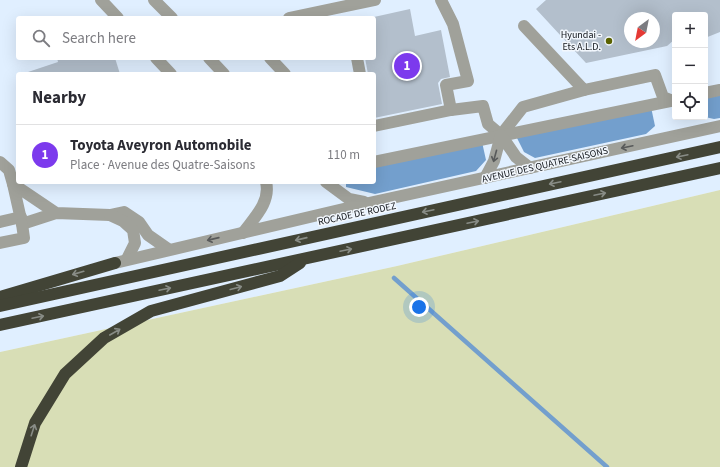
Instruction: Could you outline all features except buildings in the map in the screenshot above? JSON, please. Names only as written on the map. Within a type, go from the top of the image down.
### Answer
[{"type":"highway","name":"ROCADE DE RODEZ","points":[[0,306],[720,147]]},
{"type":"highway","points":[[0,325],[720,168]]},
{"type":"highway","points":[[21,467],[35,423],[65,374],[104,338],[150,311],[280,276],[308,258]]},
{"type":"highway","points":[[0,297],[115,263]]},
{"type":"street","points":[[101,0],[116,16]]},
{"type":"street","points":[[154,0],[170,16]]},
{"type":"street","points":[[309,16],[348,12],[375,0]]},
{"type":"street","points":[[440,0],[453,24],[468,81],[446,85],[452,110]]},
{"type":"street","points":[[524,26],[584,90]]},
{"type":"street","points":[[158,60],[169,72]]},
{"type":"street","points":[[211,60],[222,72]]},
{"type":"street","points":[[272,60],[283,72]]},
{"type":"street","points":[[357,60],[360,72]]},
{"type":"street","points":[[485,178],[494,162],[501,135],[523,107],[584,90],[655,75],[663,97],[672,99]]},
{"type":"street","points":[[708,92],[720,90]]},
{"type":"street","points":[[376,162],[672,100]]},
{"type":"street","points":[[376,126],[452,110],[483,106],[488,124],[501,135],[516,157],[530,168]]},
{"type":"street","name":"AVENUE DES QUATRE-SAISONS","points":[[115,263],[243,232],[720,126]]},
{"type":"street","points":[[0,162],[9,170],[24,238],[0,243]]},
{"type":"street","points":[[13,184],[56,213]]},
{"type":"street","points":[[243,232],[262,209],[267,188],[266,184]]},
{"type":"street","name":"AVENUE DES QUATRE-SAISONS","points":[[329,184],[349,199],[369,204]]},
{"type":"street","points":[[0,222],[21,220],[56,213],[110,215],[124,212],[139,222],[148,235],[168,249]]},
{"type":"street","points":[[110,215],[123,221],[133,230],[135,243],[127,259]]},
{"type":"shaded area","points":[[0,0],[720,0],[720,190],[397,266],[0,352]]},
{"type":"green space","points":[[720,190],[720,467],[0,467],[0,352],[397,266]]},
{"type":"water","points":[[720,95],[720,118],[708,118],[708,97]]},
{"type":"water","points":[[651,107],[655,126],[646,134],[535,158],[524,152],[516,136]]},
{"type":"water","points":[[482,142],[486,160],[476,171],[375,194],[346,187],[346,184],[376,184],[376,166]]},
{"type":"waterway","points":[[394,278],[607,467]]},
{"type":"place","name":"Hyundai - Ets A.L.D.","points":[[609,41]]},
{"type":"place","name":"Toyota Aveyron Automobile","points":[[407,66]]}]
